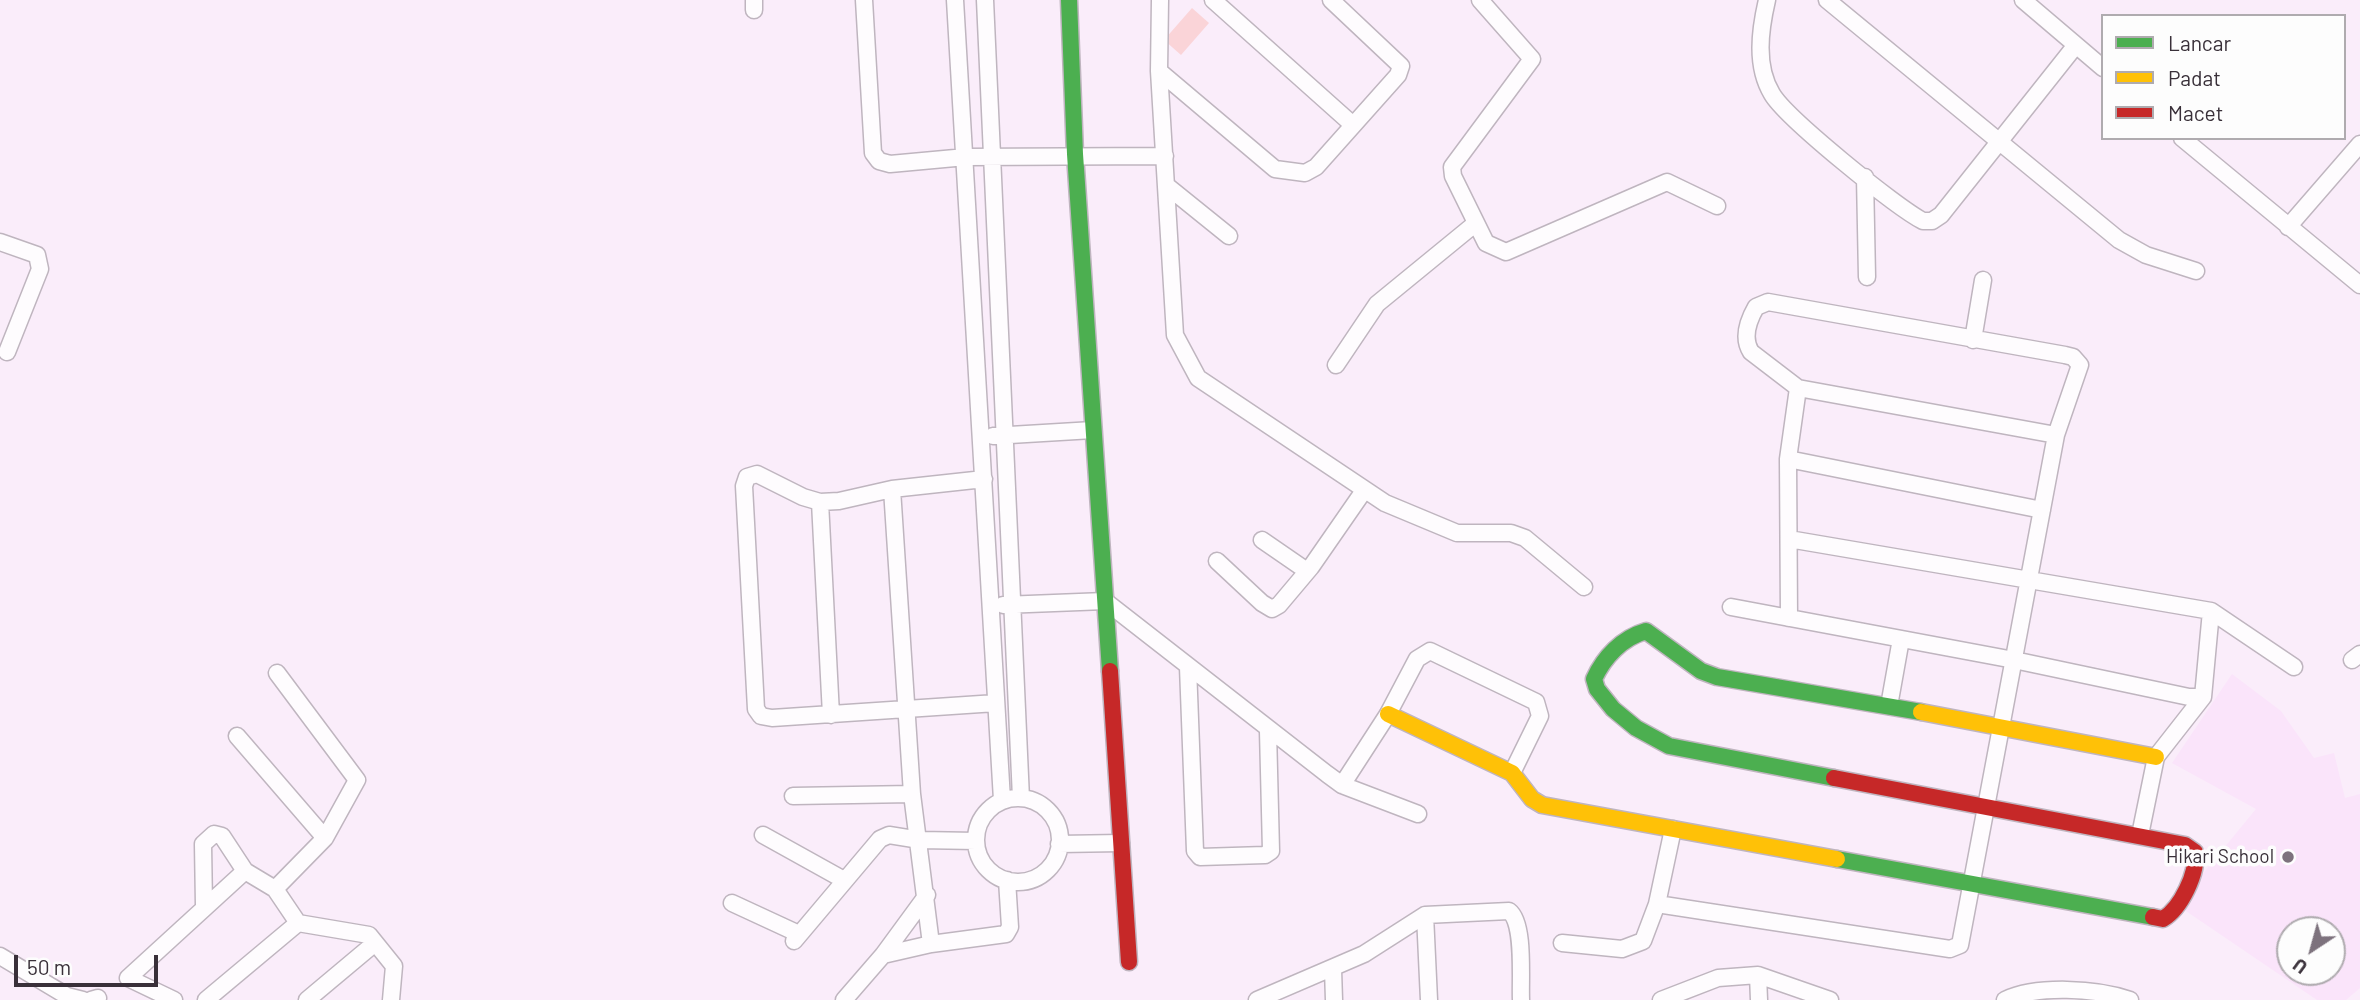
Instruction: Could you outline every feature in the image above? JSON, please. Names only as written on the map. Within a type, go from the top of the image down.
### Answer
[{"type":"street","points":[[864,0],[873,153],[879,161],[890,164],[966,157],[1075,154],[1165,156]]},
{"type":"street","points":[[955,0],[983,437],[1002,800]]},
{"type":"street","points":[[985,0],[1021,798]]},
{"type":"street","points":[[1069,0],[1075,154],[1129,962]]},
{"type":"street","points":[[1160,0],[1159,71],[1175,335],[1198,378],[1363,492],[1457,533],[1511,533],[1525,538],[1584,587]]},
{"type":"street","points":[[1214,0],[1353,125]]},
{"type":"street","points":[[1159,71],[1275,169],[1305,173],[1315,167],[1398,75],[1401,66],[1331,0]]},
{"type":"street","points":[[1480,0],[1532,59],[1452,167],[1453,176],[1486,243],[1506,252],[1667,182],[1717,206]]},
{"type":"street","points":[[1766,0],[1760,33],[1763,71],[1772,94],[1792,117],[1912,215],[1932,221],[1941,215],[2076,45]]},
{"type":"street","points":[[1827,0],[2119,240],[2146,255],[2196,271]]},
{"type":"street","points":[[2023,0],[2101,66]]},
{"type":"street","points":[[2184,140],[2224,176],[2257,199],[2360,285]]},
{"type":"street","points":[[2288,227],[2360,144]]},
{"type":"street","points":[[1865,177],[1867,277]]},
{"type":"street","points":[[1167,186],[1230,236]]},
{"type":"street","points":[[1336,365],[1377,304],[1476,223]]},
{"type":"street","points":[[0,242],[37,255],[40,261],[40,269],[7,352]]},
{"type":"street","points":[[1973,340],[1983,280]]},
{"type":"street","points":[[1657,904],[1954,949],[1962,941],[2056,435],[2080,365],[2077,360],[2065,355],[1768,302],[1761,304],[1752,314],[1745,339],[1747,346],[1798,388],[2056,435]]},
{"type":"street","points":[[1789,618],[1788,459],[1798,388]]},
{"type":"street","points":[[983,437],[1093,430]]},
{"type":"street","points":[[1788,459],[2042,510]]},
{"type":"street","points":[[984,479],[892,489],[839,501],[820,502],[803,497],[757,474],[745,480],[757,709],[761,716],[772,718],[831,715],[996,703]]},
{"type":"street","points":[[892,489],[912,794],[927,895],[931,944]]},
{"type":"street","points":[[1217,561],[1272,609],[1279,605],[1307,571],[1363,492]]},
{"type":"street","points":[[820,502],[831,715]]},
{"type":"street","points":[[1789,539],[2211,611],[2294,667]]},
{"type":"street","points":[[1262,540],[1307,571]]},
{"type":"street","points":[[990,606],[1105,601],[1268,731],[1342,785],[1418,814]]},
{"type":"street","points":[[1731,607],[2014,660],[2189,697],[2203,697]]},
{"type":"street","points":[[2140,835],[2156,757],[2203,697],[2211,611]]},
{"type":"street","points":[[1388,714],[1513,773],[1532,799],[1542,805],[2158,919],[2167,918],[2173,911],[2198,856],[2185,845],[1669,746],[1638,730],[1600,695],[1594,679],[1603,663],[1617,649],[1646,631],[1701,671],[1717,677],[1889,706],[2156,757]]},
{"type":"street","points":[[1889,706],[1901,639]]},
{"type":"street","points":[[1342,785],[1388,714],[1417,659],[1424,652],[1436,652],[1536,702],[1540,716],[1513,773]]},
{"type":"street","points":[[1188,667],[1195,851],[1200,857],[1265,855],[1271,851],[1268,731]]},
{"type":"street","points":[[275,889],[325,838],[355,790],[357,780],[277,673]]},
{"type":"street","points":[[237,736],[325,838]]},
{"type":"street","points":[[793,796],[912,794]]},
{"type":"street","points":[[1021,798],[1039,804],[1053,817],[1060,835],[1058,853],[1049,870],[1033,880],[1014,883],[996,877],[982,864],[976,841],[977,827],[987,811],[1002,800],[1021,798]]},
{"type":"street","points":[[1562,943],[1622,949],[1634,947],[1643,941],[1657,904],[1673,829]]},
{"type":"street","points":[[204,906],[203,844],[209,835],[222,836],[245,871],[275,889],[298,923]]},
{"type":"street","points":[[763,835],[844,880]]},
{"type":"street","points":[[732,903],[797,937],[880,839],[889,835],[920,840],[976,841]]},
{"type":"street","points":[[1059,844],[1121,843]]},
{"type":"street","points":[[174,1000],[128,978],[245,871]]},
{"type":"street","points":[[883,955],[931,944],[1006,934],[1010,928],[1007,880]]},
{"type":"street","points":[[844,1000],[883,955],[927,895]]},
{"type":"street","points":[[1257,1000],[1364,954],[1425,915],[1509,911],[1513,914],[1519,931],[1521,1000]]},
{"type":"street","points":[[1425,915],[1429,1000]]},
{"type":"street","points":[[206,1000],[298,923],[363,932],[394,966],[391,1000]]},
{"type":"street","points":[[307,1000],[375,943]]},
{"type":"street","points":[[0,957],[68,996],[91,999]]},
{"type":"street","points":[[1333,969],[1334,1000]]},
{"type":"street","points":[[1758,975],[1759,1000]]},
{"type":"street","points":[[1661,1000],[1718,978],[1758,975],[1830,1000]]},
{"type":"street","points":[[2005,1000],[2034,990],[2065,996],[2088,991],[2130,1000]]},
{"type":"shaded area","points":[[1192,8],[1209,23],[1181,55],[1164,40]]},
{"type":"shaded area","name":"Hikari School","points":[[2232,674],[2281,711],[2314,758],[2334,753],[2345,798],[2360,794],[2360,988],[2346,1000],[2317,1000],[2296,986],[2346,986],[2346,916],[2276,916],[2276,972],[2177,905],[2256,809],[2172,763]]},
{"type":"traffic: fast","points":[[1069,0],[1075,154],[1110,671]]},
{"type":"traffic: fast","points":[[1834,778],[1669,746],[1636,728],[1613,709],[1597,689],[1594,679],[1615,649],[1629,638],[1646,631],[1701,671],[1717,677],[1921,712]]},
{"type":"traffic: fast","points":[[1837,859],[2153,917]]},
{"type":"traffic: slow","points":[[1921,712],[2156,757]]},
{"type":"traffic: slow","points":[[1388,714],[1512,773],[1532,799],[1542,805],[1837,859]]},
{"type":"traffic: jam","points":[[1110,671],[1129,962]]},
{"type":"traffic: jam","points":[[1834,778],[2185,845],[2195,852],[2191,880],[2182,899],[2170,914],[2163,919],[2153,917]]},
{"type":"place","name":"Hikari School","points":[[2288,857]]}]
